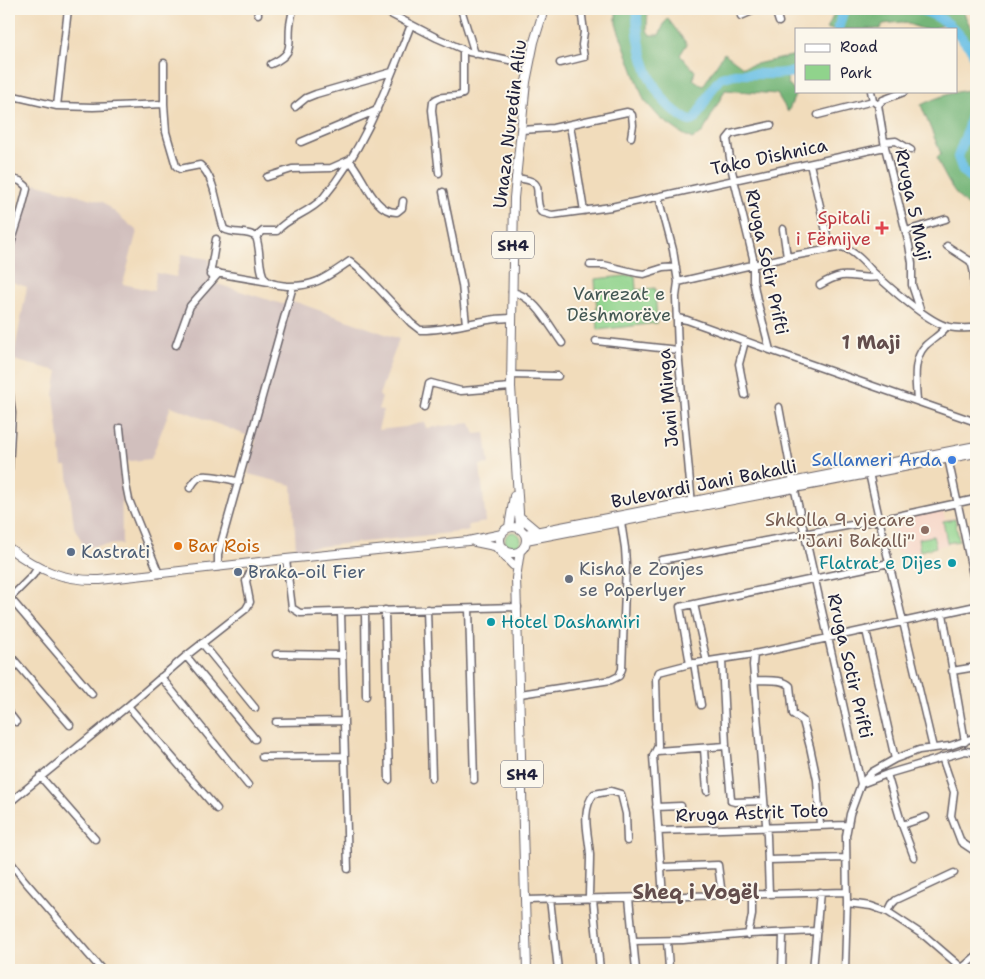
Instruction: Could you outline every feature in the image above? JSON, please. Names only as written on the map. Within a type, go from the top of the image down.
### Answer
[{"type":"main road","name":"Unaza Nuredin Aliu","points":[[524,534],[519,516],[516,484],[511,387],[515,178],[529,64],[544,9]]},
{"type":"main road","name":"Bulevardi Jani Bakalli","points":[[524,534],[692,505],[976,446]]},
{"type":"main road","name":"Bulevardi Jani Bakalli","points":[[794,485],[976,453]]},
{"type":"main road","name":"Unaza Nuredin Aliu","points":[[509,527],[516,484]]},
{"type":"main road","name":"Bulevardi Jani Bakalli","points":[[524,534],[621,522],[692,505]]},
{"type":"main road","points":[[519,516],[538,532]]},
{"type":"main road","points":[[9,548],[38,567],[64,577],[82,580],[108,580],[286,559],[468,541],[502,534],[509,527],[524,534]]},
{"type":"main road","name":"SH4","points":[[502,534],[501,541],[513,565],[516,578],[518,607],[528,970]]},
{"type":"main road","name":"SH4","points":[[516,578],[520,551],[525,546],[524,534]]},
{"type":"main road","points":[[468,541],[491,544],[514,552],[520,551]]},
{"type":"main road","points":[[491,544],[513,565]]},
{"type":"street","points":[[58,106],[68,9]]},
{"type":"street","points":[[271,64],[281,59],[290,47],[290,24],[294,9]]},
{"type":"street","points":[[381,9],[463,50],[529,64]]},
{"type":"street","points":[[461,9],[475,54]]},
{"type":"street","points":[[560,63],[584,57],[582,45],[584,32],[581,9]]},
{"type":"street","points":[[741,16],[757,9]]},
{"type":"street","points":[[775,9],[779,22]]},
{"type":"street","points":[[256,237],[263,231],[277,231],[281,225],[316,205],[326,193],[366,133],[411,25]]},
{"type":"street","points":[[439,173],[435,149],[433,102],[438,97],[459,96],[463,94],[463,50]]},
{"type":"street","points":[[164,64],[166,132],[176,166],[180,168],[197,165],[203,167],[211,182],[224,230],[232,233],[250,234],[256,237],[260,249],[263,274],[270,282]]},
{"type":"street","points":[[295,107],[306,98],[316,94],[392,72]]},
{"type":"street","name":"Rruga 5 Maji","points":[[871,92],[876,103],[906,231],[912,263],[912,285],[920,310]]},
{"type":"street","points":[[818,115],[876,103],[904,92]]},
{"type":"street","points":[[9,95],[58,106],[93,107],[164,104]]},
{"type":"street","points":[[301,142],[377,110]]},
{"type":"street","points":[[521,130],[542,130],[627,112],[630,113],[632,118],[632,137]]},
{"type":"street","points":[[570,125],[584,211]]},
{"type":"street","name":"Rruga Sotir Prifti","points":[[770,350],[755,290],[753,258],[734,180],[727,139],[729,135],[772,125]]},
{"type":"street","points":[[885,145],[896,141],[911,150]]},
{"type":"street","name":"Tako Dishnica","points":[[515,178],[529,180],[536,184],[539,208],[543,213],[552,214],[584,211],[659,197],[810,164],[885,145]]},
{"type":"street","points":[[267,177],[292,169],[331,168],[349,160]]},
{"type":"street","points":[[349,160],[359,170],[369,192],[389,211],[397,212],[400,210],[403,201]]},
{"type":"street","points":[[810,164],[830,248]]},
{"type":"street","points":[[9,178],[20,181],[27,189],[9,250]]},
{"type":"street","points":[[443,192],[462,285],[466,324]]},
{"type":"street","name":"Jani Minga","points":[[659,197],[673,250],[678,282],[676,297],[678,350],[692,505]]},
{"type":"street","points":[[906,231],[946,220]]},
{"type":"street","points":[[783,229],[787,257]]},
{"type":"street","points":[[208,285],[216,239]]},
{"type":"street","points":[[947,246],[973,260],[974,291],[976,297]]},
{"type":"street","points":[[678,282],[830,248],[847,248],[892,290],[946,327],[976,328]]},
{"type":"street","points":[[210,272],[293,286],[314,283],[335,273],[350,261],[420,330],[488,319],[511,318]]},
{"type":"street","points":[[590,265],[604,265],[644,274],[663,268],[676,268]]},
{"type":"street","points":[[176,345],[190,306],[218,273]]},
{"type":"street","points":[[820,284],[841,275],[878,277]]},
{"type":"street","points":[[218,567],[218,554],[293,286]]},
{"type":"street","points":[[512,292],[522,294],[531,301],[562,343]]},
{"type":"street","points":[[677,318],[976,422]]},
{"type":"street","points":[[917,401],[916,371],[919,356],[927,345],[946,327]]},
{"type":"street","points":[[596,341],[678,350]]},
{"type":"street","points":[[745,341],[739,364],[745,395]]},
{"type":"street","points":[[511,375],[558,376]]},
{"type":"street","points":[[424,407],[428,384],[431,383],[461,391],[511,387]]},
{"type":"street","points":[[9,388],[9,470]]},
{"type":"street","name":"Rruga Sotir Prifti","points":[[778,407],[861,784]]},
{"type":"street","points":[[120,428],[129,500],[159,574]]},
{"type":"street","points":[[948,458],[976,589]]},
{"type":"street","points":[[869,473],[933,748]]},
{"type":"street","points":[[190,488],[202,476],[239,482]]},
{"type":"street","points":[[662,560],[879,520],[976,499]]},
{"type":"street","points":[[520,694],[611,680],[619,676],[622,669],[626,564],[621,522]]},
{"type":"street","points":[[967,546],[976,545]]},
{"type":"street","points":[[286,559],[294,611],[306,613],[518,607]]},
{"type":"street","points":[[9,803],[249,606],[246,581],[254,563]]},
{"type":"street","points":[[701,705],[680,607],[889,563]]},
{"type":"street","points":[[38,567],[33,575],[9,598],[92,694]]},
{"type":"street","points":[[694,604],[707,662]]},
{"type":"street","points":[[663,897],[653,756],[658,746],[656,675],[662,670],[754,654],[976,606]]},
{"type":"street","points":[[426,609],[432,778]]},
{"type":"street","points":[[468,609],[474,780]]},
{"type":"street","points":[[385,610],[389,780]]},
{"type":"street","points":[[365,611],[366,696]]},
{"type":"street","points":[[341,612],[348,869]]},
{"type":"street","points":[[944,614],[965,742]]},
{"type":"street","points":[[866,630],[895,759]]},
{"type":"street","points":[[202,643],[255,708]]},
{"type":"street","points":[[9,654],[70,725]]},
{"type":"street","points":[[276,654],[342,655]]},
{"type":"street","points":[[754,654],[769,894]]},
{"type":"street","points":[[186,656],[255,739]]},
{"type":"street","points":[[722,660],[731,801],[764,801]]},
{"type":"street","points":[[952,671],[976,667]]},
{"type":"street","points":[[161,677],[248,785]]},
{"type":"street","points":[[755,680],[782,681],[790,686],[793,714],[801,718],[810,747],[818,786],[820,825]]},
{"type":"street","points":[[128,706],[217,809]]},
{"type":"street","points":[[9,713],[16,722]]},
{"type":"street","points":[[276,722],[344,722]]},
{"type":"street","points":[[845,970],[848,903],[847,825],[861,784],[872,772],[895,759],[920,750],[965,742],[976,737]]},
{"type":"street","points":[[657,751],[726,746]]},
{"type":"street","points":[[704,749],[707,791]]},
{"type":"street","points":[[861,784],[942,757],[969,751],[976,755]]},
{"type":"street","points":[[262,757],[345,756]]},
{"type":"street","points":[[942,757],[954,792],[951,816],[961,842],[976,852]]},
{"type":"street","points":[[888,774],[902,826],[914,857]]},
{"type":"street","points":[[40,776],[95,839]]},
{"type":"street","points":[[600,970],[591,899],[590,853],[586,813],[589,802],[594,794],[612,791],[621,794],[626,814],[627,842]]},
{"type":"street","points":[[656,807],[681,806]]},
{"type":"street","points":[[902,826],[926,817]]},
{"type":"street","name":"Rruga Astrit Toto","points":[[658,830],[847,825]]},
{"type":"street","points":[[768,860],[846,858]]},
{"type":"street","points":[[9,860],[102,970]]},
{"type":"street","points":[[662,867],[718,865],[722,895]]},
{"type":"street","points":[[888,912],[896,900],[954,873]]},
{"type":"street","points":[[813,970],[820,892]]},
{"type":"street","points":[[526,900],[848,892]]},
{"type":"street","points":[[748,934],[752,915],[752,894]]},
{"type":"street","points":[[629,898],[636,970]]},
{"type":"street","points":[[550,900],[558,970]]},
{"type":"street","points":[[848,903],[871,906],[888,912],[926,937],[961,969],[976,956]]},
{"type":"street","points":[[633,941],[668,941],[748,934],[817,932]]},
{"type":"street","points":[[782,970],[783,933]]},
{"type":"street","points":[[668,941],[669,968],[672,970]]},
{"type":"shaded area","points":[[35,183],[103,202],[137,231],[123,284],[154,291],[156,273],[176,277],[182,254],[209,259],[214,283],[282,304],[296,302],[399,339],[379,395],[382,398],[378,409],[383,410],[378,430],[405,427],[425,422],[426,428],[471,423],[475,434],[485,433],[489,464],[480,465],[486,522],[468,525],[469,531],[296,549],[292,485],[248,474],[256,439],[171,406],[151,459],[121,462],[122,544],[81,547],[82,542],[74,527],[67,466],[62,466],[54,395],[58,371],[13,360],[27,287],[9,281],[9,260]]},
{"type":"shaded area","name":"Shkolla 9 vjecare \"Jani Bakalli\"","points":[[943,509],[945,519],[955,517],[960,541],[911,554],[897,553],[891,519]]},
{"type":"green space","points":[[616,9],[648,9],[647,30],[650,35],[659,35],[668,19],[687,44],[680,55],[695,71],[693,79],[703,86],[724,53],[743,67],[795,55],[795,71],[786,72],[788,84],[796,93],[788,112],[777,94],[725,90],[703,132],[692,139],[660,118],[644,100],[616,24]]},
{"type":"green space","points":[[836,9],[962,9],[976,39],[976,61],[969,45],[958,32],[958,28],[954,28],[948,22],[935,28],[920,28],[902,22],[883,24],[881,28],[827,28]]},
{"type":"green space","points":[[976,89],[976,210],[958,196],[943,172],[937,158],[941,154],[921,105],[948,94]]},
{"type":"green space","name":"Varrezat e Dëshmorëve","points":[[635,275],[636,290],[655,288],[657,323],[598,330],[595,279]]},
{"type":"green space","points":[[955,519],[959,541],[947,543],[943,521]]},
{"type":"green space","points":[[513,532],[519,534],[521,540],[519,546],[513,548],[507,546],[505,540],[507,534]]},
{"type":"green space","points":[[933,536],[936,547],[920,551],[918,539]]},
{"type":"waterway","points":[[637,9],[640,47],[653,84],[668,105],[687,120],[695,119],[712,89],[721,78],[734,74],[795,72]]},
{"type":"waterway","points":[[838,28],[844,9]]},
{"type":"waterway","points":[[918,9],[938,17],[953,28]]},
{"type":"waterway","points":[[958,33],[972,50],[976,65]]},
{"type":"waterway","points":[[976,96],[967,132],[958,157],[963,171],[976,183]]},
{"type":"place","name":"Spitali i Fëmijve","points":[[882,228]]},
{"type":"place","name":"Sallameri Arda","points":[[952,460]]},
{"type":"place","name":"Shkolla 9 vjecare \"Jani Bakalli\"","points":[[925,530]]},
{"type":"place","name":"Bar Rois","points":[[178,546]]},
{"type":"place","name":"Kastrati","points":[[71,552]]},
{"type":"place","name":"Flatrat e Dijes","points":[[952,563]]},
{"type":"place","name":"Braka-oil Fier","points":[[238,572]]},
{"type":"place","name":"Kisha e Zonjes se Paperlyer","points":[[569,579]]},
{"type":"place","name":"Hotel Dashamiri","points":[[491,622]]},
{"type":"district","name":"1 Maji","points":[[871,342]]},
{"type":"district","name":"Sheq i Vogël","points":[[696,892]]}]
